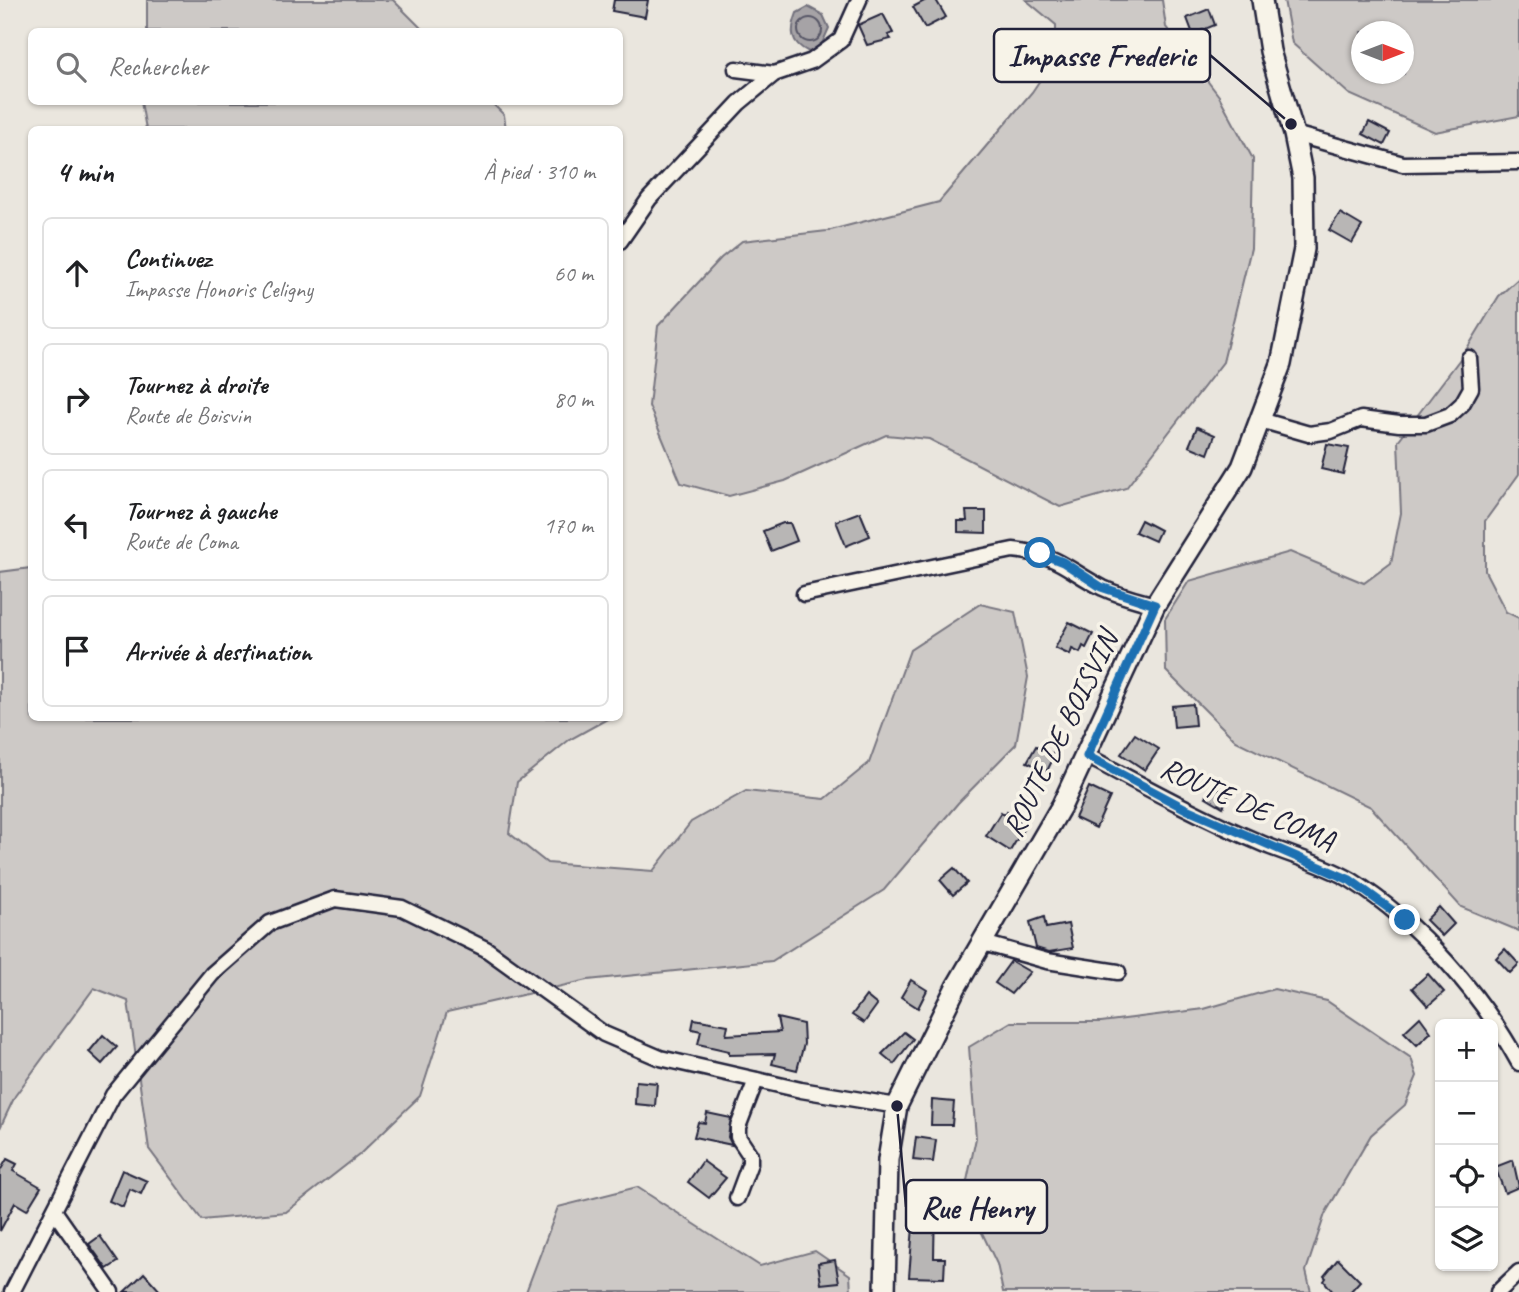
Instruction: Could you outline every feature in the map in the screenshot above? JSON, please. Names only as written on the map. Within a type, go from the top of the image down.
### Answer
[{"type":"main road","name":"ROUTE DE BOISVIN","points":[[885,1292],[888,1160],[897,1105],[956,987],[1087,756],[1155,605],[1242,467],[1281,364],[1304,249],[1303,178],[1294,134],[1270,51],[1262,0]]},
{"type":"street","points":[[623,237],[649,199],[739,103],[774,74],[811,61],[841,40],[859,0]]},
{"type":"street","points":[[736,69],[774,74]]},
{"type":"street","points":[[1294,134],[1403,164],[1519,162]]},
{"type":"street","points":[[1260,421],[1309,434],[1331,431],[1361,419],[1426,424],[1450,415],[1462,404],[1471,388],[1469,358]]},
{"type":"street","points":[[804,594],[1013,550],[1040,553],[1063,562],[1101,587],[1155,605]]},
{"type":"street","name":"ROUTE DE COMA","points":[[1087,756],[1186,809],[1332,870],[1369,892],[1405,920],[1445,963],[1502,1032],[1519,1063]]},
{"type":"street","points":[[12,1292],[113,1095],[212,974],[270,923],[335,899],[402,908],[474,943],[604,1034],[660,1058],[756,1080],[897,1105]]},
{"type":"street","points":[[983,943],[1047,961],[1118,972]]},
{"type":"street","points":[[737,1198],[750,1163],[750,1155],[738,1137],[738,1127],[756,1080]]},
{"type":"street","points":[[55,1212],[111,1292]]},
{"type":"street","points":[[1498,1292],[1519,1272]]},
{"type":"shaded area","points":[[147,0],[393,0],[421,28],[147,28]]},
{"type":"shaded area","points":[[1026,0],[1162,0],[1166,27],[1219,96],[1253,159],[1251,248],[1223,362],[1126,488],[1060,507],[929,439],[886,435],[785,481],[729,496],[681,483],[649,406],[658,326],[721,258],[742,241],[827,231],[939,202],[1032,92],[1056,56],[1056,25]]},
{"type":"shaded area","points":[[1284,0],[1519,0],[1519,116],[1435,132],[1349,94],[1292,43]]},
{"type":"shaded area","points":[[142,105],[494,105],[504,115],[506,126],[145,126]]},
{"type":"shaded area","points":[[1519,278],[1519,474],[1485,521],[1485,571],[1506,612],[1519,618],[1519,931],[1461,907],[1371,807],[1236,741],[1166,671],[1165,619],[1189,581],[1290,552],[1364,583],[1391,563],[1401,513],[1398,441],[1463,355],[1499,296]]},
{"type":"shaded area","points":[[28,568],[28,721],[604,721],[569,740],[517,782],[509,833],[547,863],[653,871],[691,822],[746,791],[825,799],[869,763],[910,650],[980,604],[1015,612],[1028,677],[1016,744],[958,803],[884,890],[772,961],[588,980],[447,1012],[420,1096],[359,1155],[286,1212],[202,1220],[149,1149],[128,1001],[94,988],[15,1096],[0,1128],[0,572]]},
{"type":"shaded area","points":[[1274,989],[1327,1001],[1411,1058],[1417,1076],[1405,1105],[1371,1135],[1325,1214],[1306,1271],[1311,1292],[1003,1292],[997,1264],[964,1195],[976,1138],[969,1047],[1011,1022],[1101,1022],[1204,1009]]},
{"type":"shaded area","points":[[637,1187],[760,1266],[815,1251],[850,1275],[851,1292],[526,1292],[558,1207]]},
{"type":"water","points":[[808,7],[823,15],[829,28],[821,46],[809,52],[798,45],[793,36],[797,13]]},
{"type":"building","points":[[614,0],[648,0],[645,17],[612,11]]},
{"type":"building","points":[[926,0],[936,0],[946,17],[925,28],[913,7]]},
{"type":"building","points":[[1209,9],[1215,25],[1193,34],[1187,18]]},
{"type":"building","points":[[883,14],[893,33],[888,35],[891,39],[867,45],[858,25]]},
{"type":"building","points":[[1369,122],[1390,133],[1384,145],[1363,134]]},
{"type":"building","points":[[1340,213],[1362,226],[1352,243],[1329,230]]},
{"type":"building","points":[[1197,427],[1215,435],[1208,454],[1189,446]]},
{"type":"building","points":[[1327,444],[1349,448],[1343,474],[1321,469]]},
{"type":"building","points":[[966,511],[986,511],[986,533],[958,532],[958,521],[967,521]]},
{"type":"building","points":[[860,512],[870,536],[846,546],[836,521]]},
{"type":"building","points":[[1141,520],[1160,530],[1155,541],[1135,532]]},
{"type":"building","points":[[790,523],[797,541],[771,551],[763,531]]},
{"type":"building","points":[[1069,622],[1093,634],[1086,648],[1083,646],[1080,653],[1072,649],[1070,655],[1055,648]]},
{"type":"building","points":[[1193,704],[1195,725],[1174,727],[1172,706]]},
{"type":"building","points":[[1135,734],[1159,749],[1145,770],[1121,754]]},
{"type":"building","points":[[1036,746],[1055,755],[1047,771],[1027,762]]},
{"type":"building","points":[[1213,786],[1229,796],[1223,807],[1206,797]]},
{"type":"building","points":[[1089,787],[1110,797],[1096,828],[1075,818]]},
{"type":"building","points":[[1007,811],[1025,826],[1010,851],[986,836],[1001,812],[1005,815]]},
{"type":"building","points":[[954,868],[967,883],[953,895],[940,880]]},
{"type":"building","points":[[1439,907],[1454,924],[1442,936],[1426,920]]},
{"type":"building","points":[[1044,917],[1046,928],[1068,924],[1073,948],[1049,952],[1036,948],[1030,922]]},
{"type":"building","points":[[1505,949],[1519,964],[1510,973],[1496,958]]},
{"type":"building","points":[[1011,961],[1030,972],[1011,994],[995,983]]},
{"type":"building","points":[[1428,974],[1444,992],[1428,1006],[1412,988]]},
{"type":"building","points":[[911,980],[927,990],[918,1008],[901,997]]},
{"type":"building","points":[[866,996],[877,1005],[864,1023],[852,1015]]},
{"type":"building","points":[[1420,1017],[1431,1032],[1417,1045],[1404,1032]]},
{"type":"building","points":[[777,1018],[803,1024],[804,1044],[797,1070],[772,1064],[775,1054],[729,1055],[729,1051],[698,1044],[701,1031],[692,1029],[694,1019],[728,1025],[726,1035],[780,1032]]},
{"type":"building","points":[[904,1032],[913,1039],[894,1064],[882,1054]]},
{"type":"building","points":[[103,1035],[117,1047],[102,1064],[89,1052]]},
{"type":"building","points":[[636,1081],[657,1083],[655,1106],[635,1104]]},
{"type":"building","points":[[932,1100],[954,1102],[952,1125],[931,1125]]},
{"type":"building","points":[[707,1113],[731,1118],[728,1137],[732,1145],[694,1137],[698,1122],[705,1123]]},
{"type":"building","points":[[916,1137],[936,1140],[933,1162],[913,1160]]},
{"type":"building","points":[[7,1159],[17,1164],[13,1171],[41,1187],[27,1210],[15,1203],[0,1231],[0,1171]]},
{"type":"building","points":[[1513,1160],[1519,1187],[1505,1193],[1498,1175],[1498,1166]]},
{"type":"building","points":[[703,1161],[726,1178],[709,1198],[688,1182]]},
{"type":"building","points":[[122,1170],[147,1181],[141,1194],[130,1189],[123,1207],[109,1201]]},
{"type":"building","points":[[915,1201],[935,1202],[934,1258],[945,1258],[944,1278],[909,1277]]},
{"type":"building","points":[[100,1236],[118,1262],[107,1269],[89,1244]]},
{"type":"building","points":[[1338,1259],[1360,1281],[1350,1292],[1333,1292],[1324,1281],[1324,1276]]},
{"type":"building","points":[[835,1260],[839,1282],[821,1284],[818,1263]]},
{"type":"building","points":[[144,1273],[161,1292],[124,1292],[137,1280]]},
{"type":"place","name":"Impasse Frederic","points":[[1291,124]]},
{"type":"place","name":"Rue Henry","points":[[897,1106]]},
{"type":"route","points":[[1040,553],[1063,562],[1101,587],[1155,605],[1087,756],[1186,809],[1264,844],[1332,870],[1369,892],[1405,920]]}]
